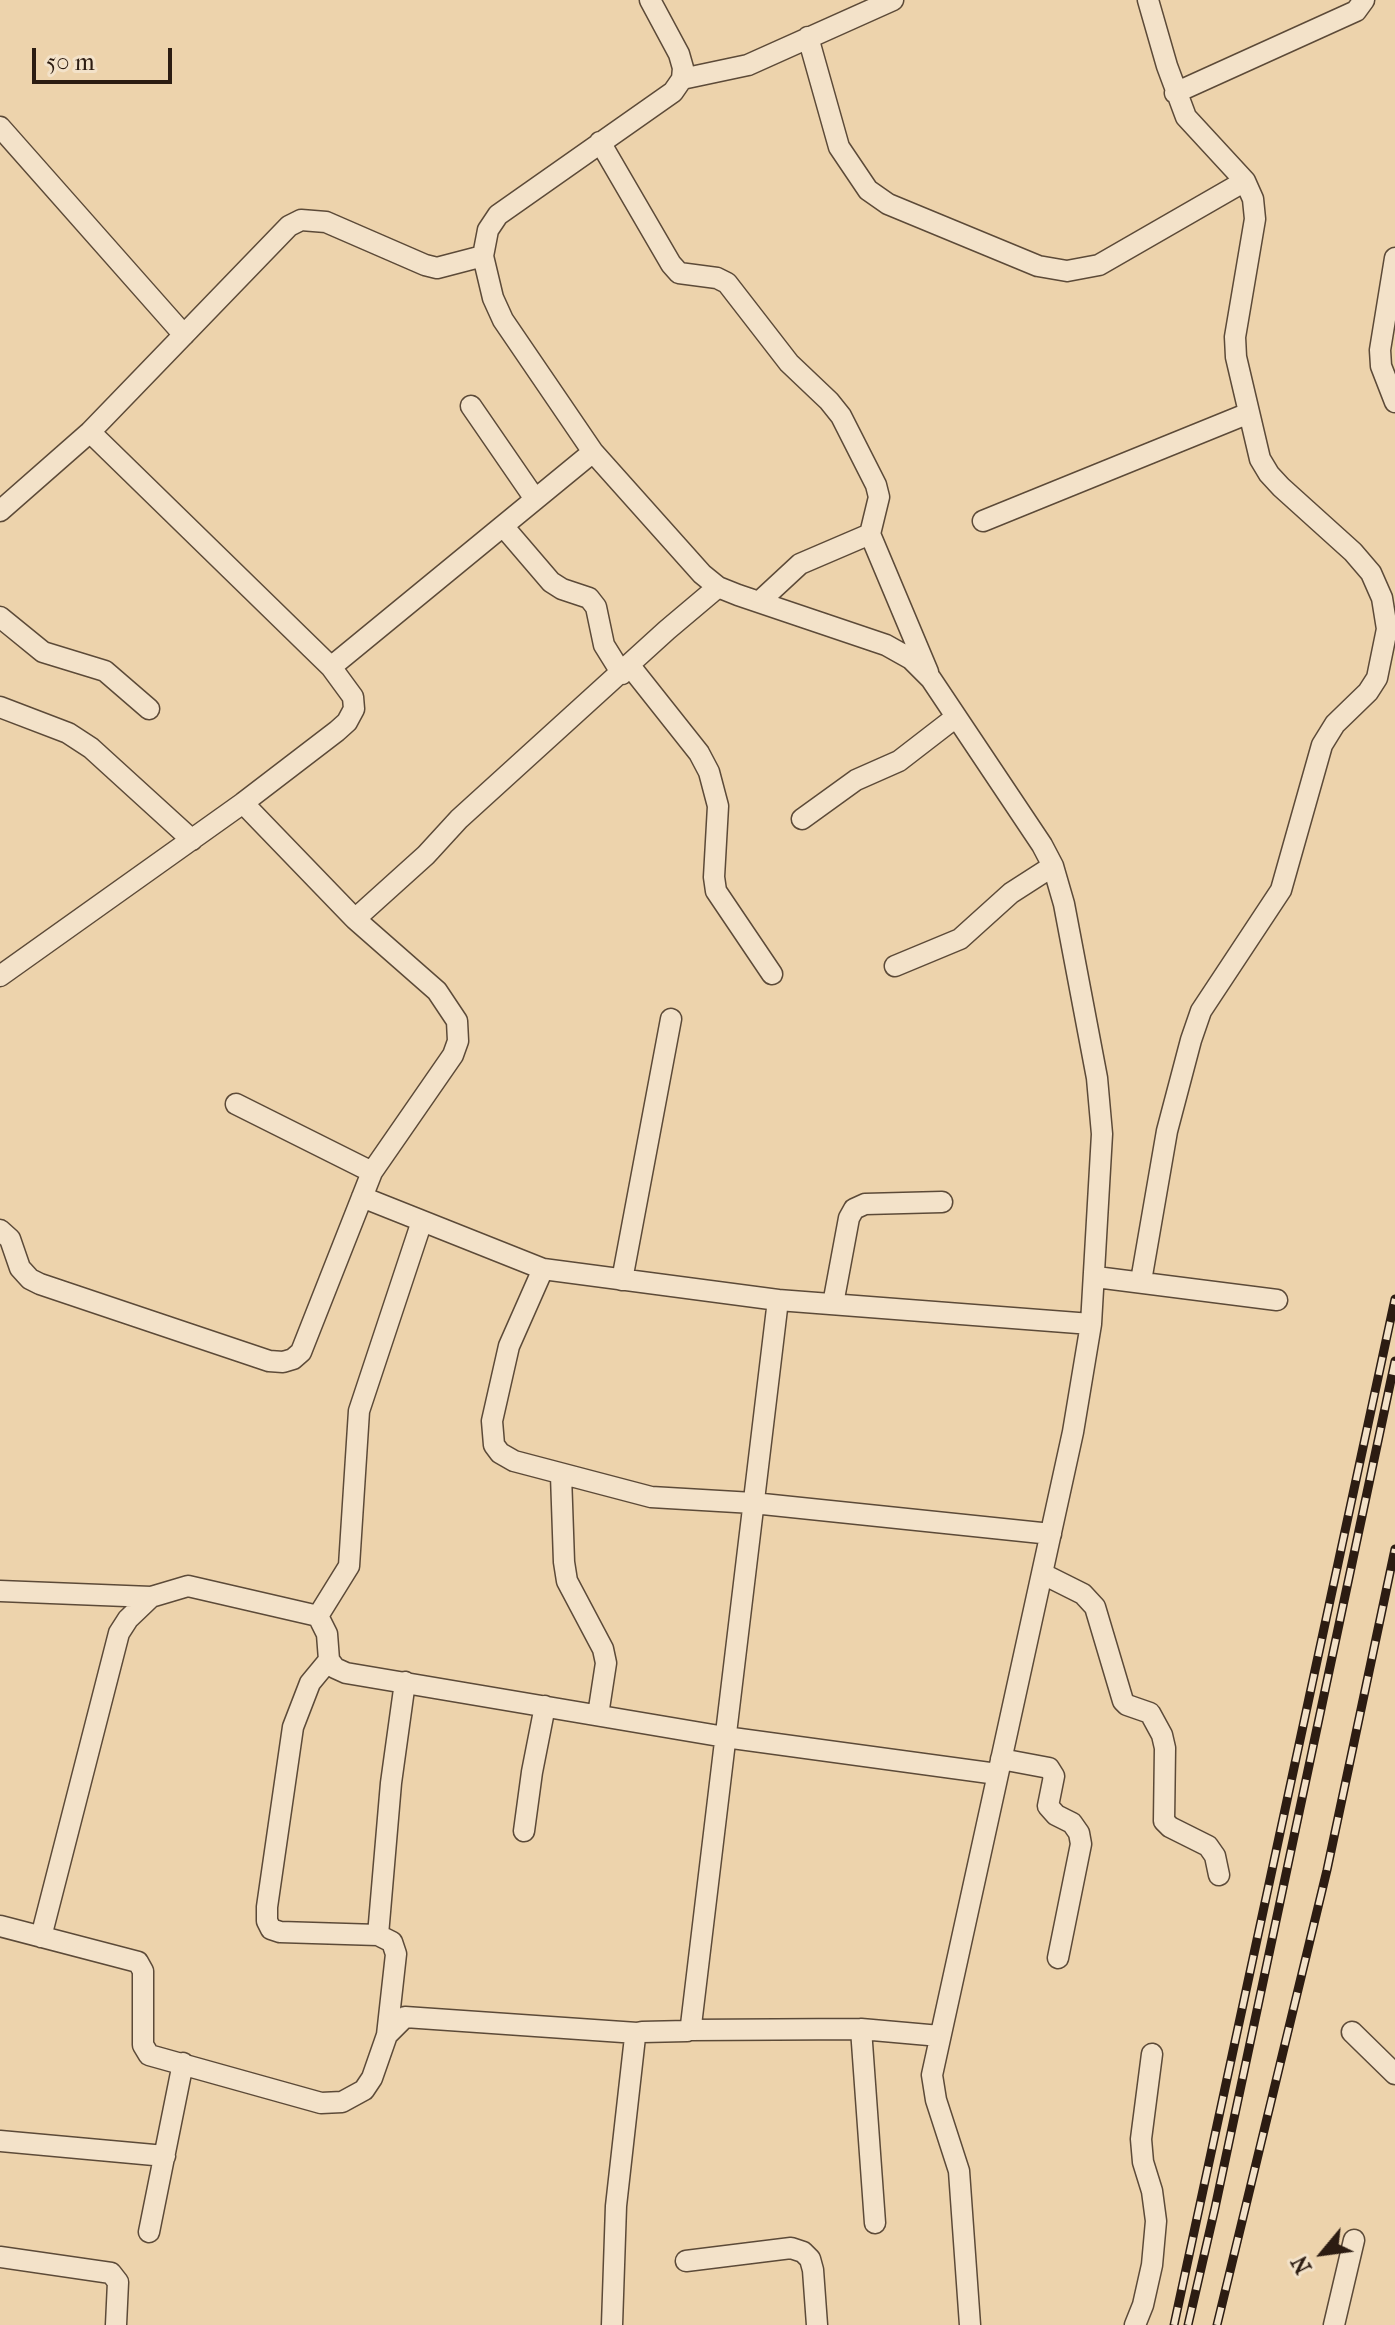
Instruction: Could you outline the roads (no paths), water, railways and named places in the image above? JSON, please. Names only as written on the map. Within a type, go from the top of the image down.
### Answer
[{"type":"street","points":[[650,0],[679,54],[682,79],[673,92],[498,215],[488,230],[483,256],[493,298],[503,320],[593,452],[702,574],[718,587],[886,645],[911,659],[931,679]]},
{"type":"street","points":[[682,79],[748,65],[893,0]]},
{"type":"street","points":[[1141,1281],[1167,1131],[1201,1011],[1281,890],[1322,745],[1335,724],[1368,692],[1377,678],[1387,629],[1382,598],[1371,573],[1353,552],[1269,474],[1254,440],[1236,357],[1235,337],[1255,219],[1253,199],[1245,181],[1186,117],[1175,93],[1148,0]]},
{"type":"street","points":[[1175,93],[1356,11],[1364,0]]},
{"type":"street","points":[[808,37],[839,147],[868,190],[888,204],[1038,266],[1067,271],[1099,265],[1245,181]]},
{"type":"street","points":[[0,127],[184,335]]},
{"type":"street","points":[[600,142],[671,264],[679,273],[717,278],[727,283],[789,363],[841,416],[876,485],[879,497],[870,534],[931,679],[1053,866],[1064,904],[1101,1108],[1096,1277],[1073,1432],[932,2075],[959,2171],[970,2325]]},
{"type":"street","points":[[0,511],[90,432],[289,226],[301,220],[326,222],[437,268],[483,256]]},
{"type":"street","points":[[1395,258],[1380,350],[1381,366],[1395,402]]},
{"type":"street","points":[[471,406],[535,499]]},
{"type":"street","points":[[983,521],[1249,413]]},
{"type":"street","points":[[0,976],[243,803],[347,722],[354,709],[353,697],[331,667],[90,432]]},
{"type":"street","points":[[331,667],[593,452]]},
{"type":"street","points":[[503,526],[551,582],[589,598],[596,607],[604,645],[699,753],[709,772],[718,806],[716,891],[772,974]]},
{"type":"street","points":[[759,602],[800,564],[870,534]]},
{"type":"street","points":[[355,919],[426,855],[459,819],[718,587]]},
{"type":"street","points":[[0,617],[43,652],[105,671],[149,709]]},
{"type":"street","points":[[1382,658],[1395,640]]},
{"type":"street","points":[[0,707],[68,733],[91,748],[192,840]]},
{"type":"street","points":[[802,819],[856,780],[899,761],[956,717]]},
{"type":"street","points":[[0,1230],[10,1239],[25,1275],[40,1284],[269,1361],[293,1359],[307,1342],[372,1172],[453,1055],[458,1041],[457,1021],[437,991],[355,919],[243,803]]},
{"type":"street","points":[[895,966],[960,939],[1011,893],[1053,866]]},
{"type":"street","points":[[622,1280],[671,1019]]},
{"type":"street","points":[[236,1104],[372,1172]]},
{"type":"street","points":[[362,1197],[543,1269],[778,1300],[1091,1324]]},
{"type":"street","points":[[833,1304],[849,1218],[854,1209],[865,1204],[942,1202]]},
{"type":"street","points":[[318,1616],[349,1566],[359,1411],[422,1221]]},
{"type":"street","points":[[543,1269],[509,1346],[492,1421],[494,1445],[507,1457],[561,1475],[651,1497],[753,1503],[1051,1534]]},
{"type":"street","points":[[1096,1277],[1277,1300]]},
{"type":"street","points":[[690,2030],[778,1300]]},
{"type":"street","points":[[561,1475],[567,1581],[603,1649],[606,1663],[598,1715]]},
{"type":"street","points":[[1043,1574],[1083,1594],[1095,1607],[1123,1701],[1150,1713],[1162,1735],[1165,1748],[1164,1821],[1208,1846],[1215,1856],[1219,1875]]},
{"type":"street","points":[[0,1591],[151,1597],[188,1586],[318,1616]]},
{"type":"street","points":[[41,1937],[113,1649],[128,1619],[151,1597]]},
{"type":"street","points":[[318,1616],[327,1634],[329,1660],[335,1668],[346,1673],[725,1737],[999,1766],[1049,1768],[1054,1776],[1048,1806],[1056,1815],[1072,1823],[1079,1833],[1081,1844],[1058,1958]]},
{"type":"street","points":[[0,1926],[138,1962],[143,1971],[144,2049],[152,2056],[321,2103],[342,2102],[364,2090],[372,2078],[387,2035],[396,1954],[392,1942],[378,1935],[280,1932],[271,1929],[267,1921],[293,1727],[310,1683],[329,1660]]},
{"type":"street","points":[[378,1935],[391,1783],[405,1682]]},
{"type":"street","points":[[524,1831],[545,1706]]},
{"type":"street","points":[[387,2035],[399,2020],[411,2016],[637,2033],[861,2029],[940,2036]]},
{"type":"street","points":[[861,2029],[875,2223]]},
{"type":"street","points":[[1352,2032],[1395,2074]]},
{"type":"street","points":[[612,2325],[615,2220],[637,2033]]},
{"type":"street","points":[[1135,2325],[1152,2265],[1156,2221],[1141,2139],[1152,2054]]},
{"type":"street","points":[[149,2232],[183,2063]]},
{"type":"street","points":[[0,2141],[165,2156]]},
{"type":"street","points":[[1334,2325],[1354,2240]]},
{"type":"street","points":[[686,2261],[791,2248],[803,2252],[810,2259],[813,2270],[817,2325]]},
{"type":"street","points":[[0,2257],[111,2273],[118,2282],[116,2325]]},
{"type":"railway","points":[[1174,2325],[1395,1299]]},
{"type":"railway","points":[[1188,2325],[1395,1361]]},
{"type":"railway","points":[[1217,2325],[1327,1870],[1395,1549]]}]
